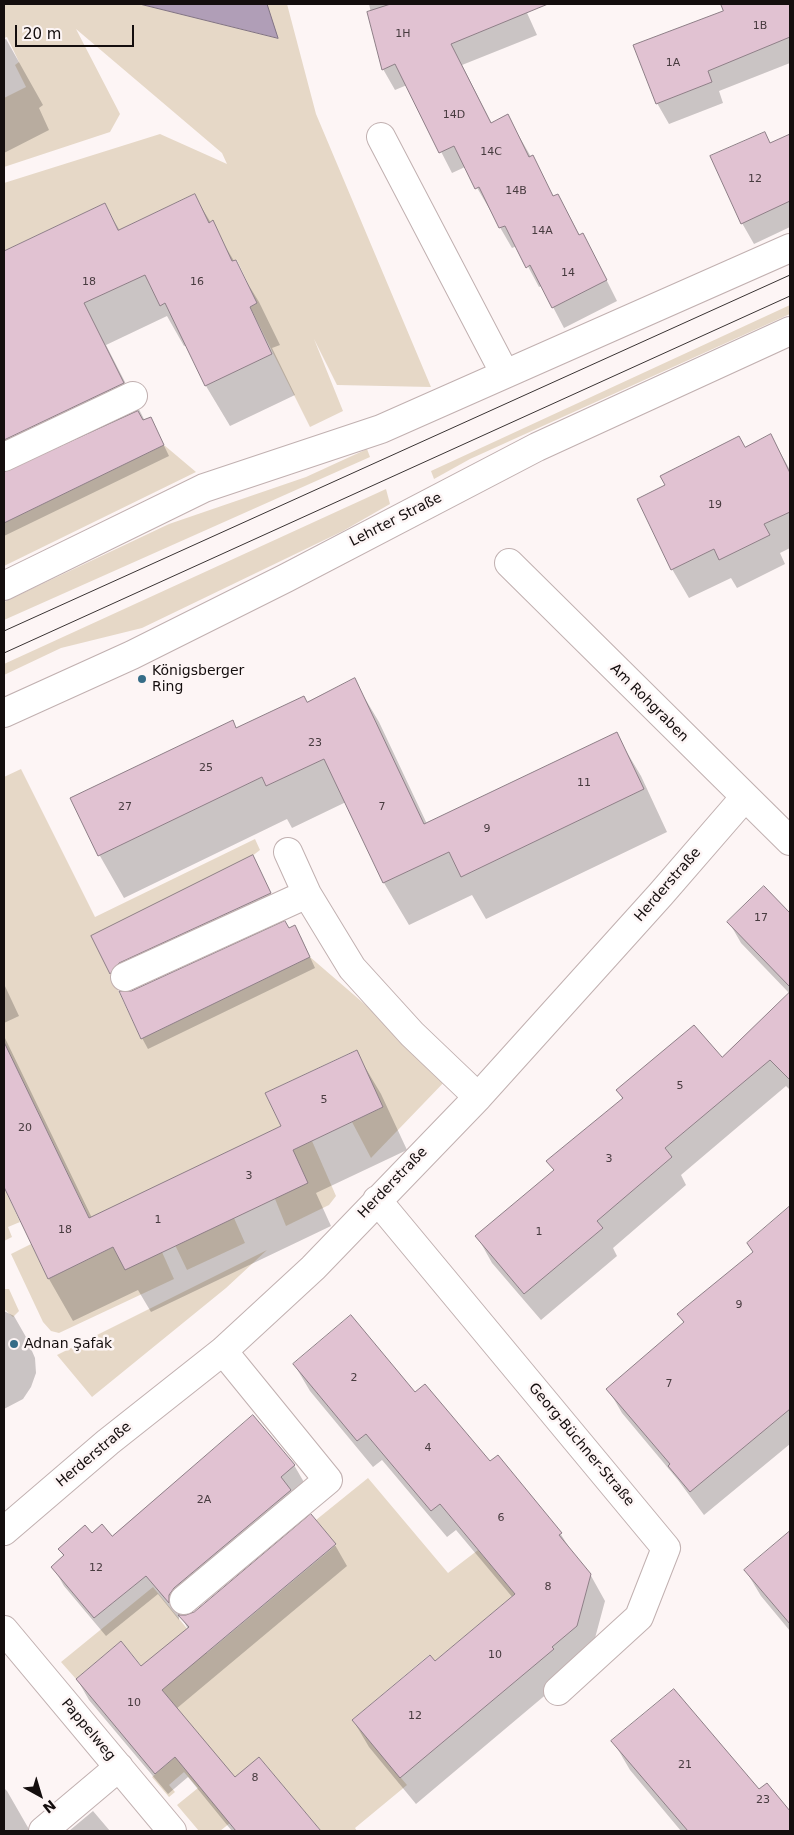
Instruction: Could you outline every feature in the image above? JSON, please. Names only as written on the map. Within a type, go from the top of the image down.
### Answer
[{"type":"street","points":[[381,137],[505,374]]},
{"type":"street","points":[[4,586],[204,488],[381,429],[790,248]]},
{"type":"street","name":"Lehrter Straße","points":[[4,713],[132,654],[278,582],[537,447],[790,331]]},
{"type":"street","points":[[4,457],[133,396]]},
{"type":"street","name":"Am Rohgraben","points":[[509,563],[790,841]]},
{"type":"street","name":"Herderstraße","points":[[4,1530],[108,1442],[222,1351],[313,1268],[478,1096],[661,894],[745,797]]},
{"type":"street","points":[[288,852],[307,894],[352,968],[412,1034],[478,1096]]},
{"type":"street","points":[[125,977],[307,894]]},
{"type":"street","name":"Georg-Büchner-Straße","points":[[377,1200],[666,1548],[639,1617],[558,1691]]},
{"type":"street","points":[[184,1600],[328,1480],[222,1351]]},
{"type":"street","name":"Pappelweg","points":[[4,1630],[172,1831]]},
{"type":"street","points":[[43,1831],[119,1767]]},
{"type":"shaded area","points":[[4,4],[287,4],[316,114],[431,387],[337,385],[314,339],[343,411],[310,427],[250,307],[257,303],[237,260],[232,261],[213,221],[209,223],[195,194],[131,224],[121,235],[105,203],[4,251],[4,183],[160,134],[227,164],[222,153],[76,29],[120,114],[110,132],[4,167],[4,98],[26,87],[15,65],[19,62],[7,37],[4,38]]},
{"type":"shaded area","points":[[140,4],[267,4],[278,38]]},
{"type":"shaded area","points":[[790,305],[790,314],[470,459],[434,479],[431,471]]},
{"type":"shaded area","points":[[164,445],[196,472],[4,566],[4,523]]},
{"type":"shaded area","points":[[367,449],[370,457],[4,620],[4,602],[169,524],[306,477]]},
{"type":"shaded area","points":[[386,489],[390,504],[343,531],[142,628],[61,648],[4,675],[4,664]]},
{"type":"shaded area","points":[[21,769],[95,917],[255,839],[260,850],[107,967],[141,1039],[310,957],[449,1077],[371,1158],[352,1122],[383,1107],[356,1050],[265,1093],[281,1126],[90,1219],[4,1042],[4,777]]},
{"type":"shaded area","points":[[312,1141],[336,1196],[329,1205],[286,1226],[275,1199],[292,1150]]},
{"type":"shaded area","points":[[4,1187],[20,1222],[8,1227],[12,1237],[4,1241]]},
{"type":"shaded area","points":[[234,1218],[245,1243],[187,1270],[175,1245]]},
{"type":"shaded area","points":[[31,1244],[48,1279],[113,1247],[162,1252],[174,1279],[59,1333],[51,1331],[43,1322],[11,1254]]},
{"type":"shaded area","points":[[267,1250],[226,1288],[92,1397],[57,1355]]},
{"type":"shaded area","points":[[4,1289],[9,1289],[19,1311],[13,1317],[4,1309]]},
{"type":"shaded area","points":[[368,1478],[448,1573],[478,1550],[515,1594],[435,1661],[429,1655],[352,1720],[407,1785],[355,1828],[357,1831],[321,1831],[259,1757],[230,1823],[220,1831],[199,1831],[177,1805],[198,1788],[184,1772],[169,1785],[175,1792],[169,1797],[152,1777],[200,1736],[121,1641],[76,1679],[61,1662],[153,1587],[207,1653],[336,1545],[316,1520]]},
{"type":"building","points":[[391,4],[548,4],[451,44],[491,123],[508,114],[529,157],[533,155],[553,196],[558,194],[579,235],[583,233],[607,280],[552,308],[530,265],[526,268],[505,226],[499,228],[479,187],[475,189],[454,146],[439,153],[395,64],[382,70],[367,12]]},
{"type":"building","points":[[721,4],[790,4],[790,37],[708,71],[712,82],[656,104],[633,45],[723,11]]},
{"type":"building","points":[[765,132],[770,143],[790,134],[790,201],[741,224],[710,156]]},
{"type":"building","points":[[195,194],[209,223],[213,220],[232,261],[236,260],[257,303],[250,307],[272,354],[205,386],[165,303],[160,306],[145,275],[84,303],[124,383],[4,440],[4,251],[105,203],[118,230]]},
{"type":"building","points":[[138,411],[143,420],[151,417],[164,445],[4,523],[4,472]]},
{"type":"building","points":[[771,434],[790,473],[790,512],[764,524],[770,535],[719,560],[714,549],[671,570],[637,499],[665,485],[660,476],[739,436],[745,447]]},
{"type":"building","points":[[355,678],[424,824],[617,732],[644,789],[461,877],[449,852],[383,883],[324,759],[266,786],[262,777],[98,856],[70,798],[233,720],[236,728],[304,696],[307,702]]},
{"type":"building","points":[[253,855],[271,893],[119,963],[110,974],[91,936]]},
{"type":"building","points":[[764,886],[790,913],[790,987],[727,922]]},
{"type":"building","points":[[285,921],[289,928],[295,925],[310,957],[141,1039],[119,991],[131,991]]},
{"type":"building","points":[[790,992],[790,1080],[770,1060],[665,1148],[672,1157],[597,1221],[603,1228],[524,1294],[475,1236],[554,1170],[546,1161],[623,1098],[616,1090],[694,1025],[722,1057]]},
{"type":"building","points":[[4,1042],[89,1218],[281,1126],[265,1093],[357,1050],[383,1107],[293,1150],[308,1183],[125,1270],[113,1247],[48,1279],[4,1187]]},
{"type":"building","points":[[790,1206],[790,1409],[690,1492],[668,1466],[670,1464],[606,1389],[684,1322],[677,1314],[753,1252],[747,1243]]},
{"type":"building","points":[[351,1315],[415,1392],[425,1384],[490,1461],[498,1455],[562,1533],[559,1535],[591,1574],[577,1626],[552,1647],[554,1649],[400,1778],[352,1720],[430,1655],[435,1661],[515,1594],[440,1504],[431,1511],[366,1434],[357,1441],[293,1364]]},
{"type":"building","points":[[253,1415],[295,1465],[281,1477],[291,1490],[174,1588],[169,1595],[169,1603],[146,1576],[94,1618],[51,1567],[64,1555],[58,1549],[85,1525],[92,1533],[102,1524],[112,1536]]},
{"type":"building","points":[[311,1514],[336,1544],[162,1690],[235,1777],[259,1757],[321,1831],[236,1831],[175,1757],[155,1774],[76,1679],[121,1641],[141,1666],[189,1627],[178,1615],[194,1612]]},
{"type":"building","points":[[790,1531],[790,1624],[744,1570]]},
{"type":"building","points":[[674,1689],[759,1789],[767,1783],[790,1811],[790,1831],[688,1831],[611,1741]]},
{"type":"tram line","points":[[4,631],[790,275]]},
{"type":"tram line","points":[[4,653],[790,296]]},
{"type":"place","name":"Königsberger Ring","points":[[142,679]]},
{"type":"place","name":"Adnan Şafak","points":[[14,1344]]}]
